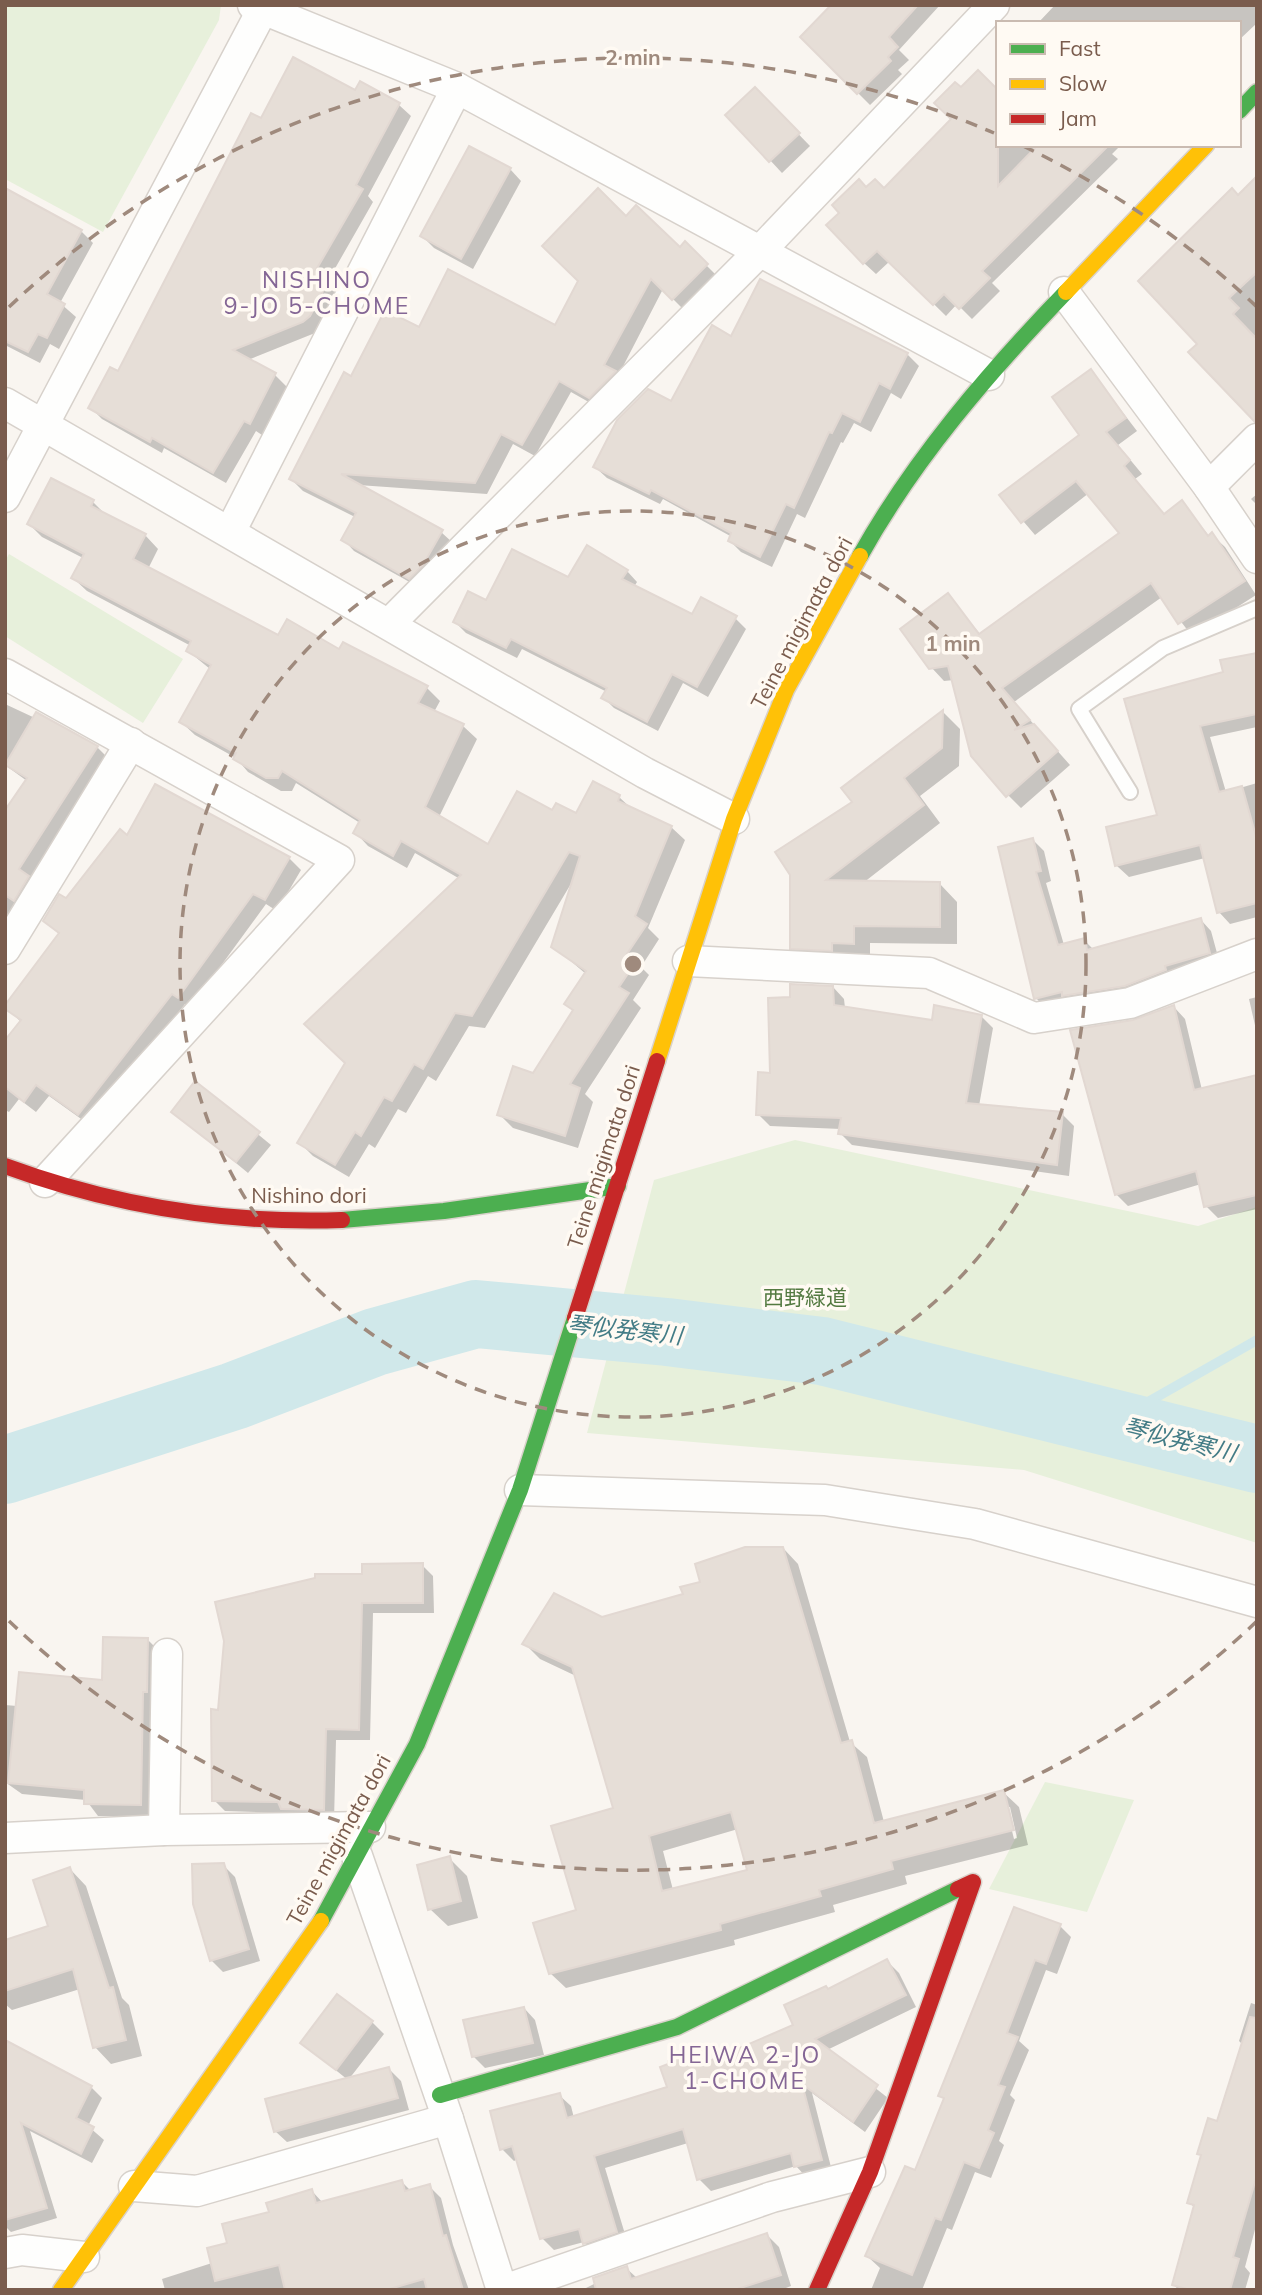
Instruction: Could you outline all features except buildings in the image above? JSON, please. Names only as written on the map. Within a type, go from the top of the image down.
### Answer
[{"type":"street","points":[[389,624],[761,250],[994,5]]},
{"type":"street","points":[[5,497],[260,7],[457,88],[989,375]]},
{"type":"street","points":[[230,532],[457,88]]},
{"type":"street","points":[[1241,109],[1257,92]]},
{"type":"street","name":"Teine migimata dori","points":[[61,2290],[325,1915],[417,1744],[520,1490],[579,1298],[618,1186],[734,819],[786,690],[878,524],[989,375],[1064,292],[1204,147]]},
{"type":"street","points":[[1064,292],[1209,487],[1257,558]]},
{"type":"street","points":[[5,403],[645,773],[734,819]]},
{"type":"street","points":[[1209,487],[1257,439]]},
{"type":"street","points":[[5,674],[339,860],[45,1182]]},
{"type":"street","points":[[5,949],[131,743]]},
{"type":"street","points":[[688,961],[929,973],[1034,1018],[1130,1003],[1257,954]]},
{"type":"street","name":"Nishino dori","points":[[5,1166],[45,1182],[178,1212],[270,1220],[369,1218],[618,1186]]},
{"type":"street","points":[[520,1490],[825,1500],[975,1524],[1257,1602]]},
{"type":"street","points":[[164,1830],[167,1654]]},
{"type":"street","points":[[5,1838],[164,1830],[370,1827]]},
{"type":"street","points":[[357,1856],[444,2107],[503,2290],[772,2197],[870,2172]]},
{"type":"street","points":[[134,2186],[197,2191],[677,2027],[972,1882],[870,2172],[817,2290]]},
{"type":"street","points":[[5,2253],[22,2250],[84,2257]]},
{"type":"lane","points":[[1130,792],[1079,709],[1163,648],[1257,608]]},
{"type":"green space","points":[[5,5],[221,5],[219,20],[103,232],[5,179]]},
{"type":"green space","points":[[9,554],[183,659],[143,723],[5,636],[5,561]]},
{"type":"green space","name":"西野緑道","points":[[795,1140],[1198,1226],[1257,1207],[1257,1543],[1024,1470],[587,1433],[654,1180]]},
{"type":"green space","points":[[1045,1782],[1134,1800],[1087,1912],[989,1889]]},
{"type":"waterway","name":"琴似発寒川","points":[[5,1470],[234,1396],[375,1342],[476,1314],[667,1332],[822,1351],[1257,1459]]},
{"type":"waterway","points":[[1111,1423],[1257,1340]]},
{"type":"traffic: fast","points":[[1241,109],[1257,92]]},
{"type":"traffic: fast","points":[[860,556],[904,485],[954,418],[1066,292]]},
{"type":"traffic: fast","points":[[342,1220],[444,1211],[618,1186]]},
{"type":"traffic: fast","points":[[321,1921],[417,1744],[520,1490],[575,1318]]},
{"type":"traffic: fast","points":[[440,2095],[677,2027],[958,1889]]},
{"type":"traffic: slow","points":[[1066,292],[1204,147]]},
{"type":"traffic: slow","points":[[657,1061],[734,819],[786,690],[860,556]]},
{"type":"traffic: slow","points":[[61,2290],[321,1921]]},
{"type":"traffic: jam","points":[[575,1318],[657,1061]]},
{"type":"traffic: jam","points":[[5,1166],[87,1192],[171,1210],[256,1219],[342,1220]]},
{"type":"traffic: jam","points":[[817,2290],[870,2172],[973,1882],[958,1889]]},
{"type":"district","name":"NISHINO 9-JO 5-CHOME","points":[[317,293]]},
{"type":"district","name":"HEIWA 2-JO 1-CHOME","points":[[745,2068]]}]
